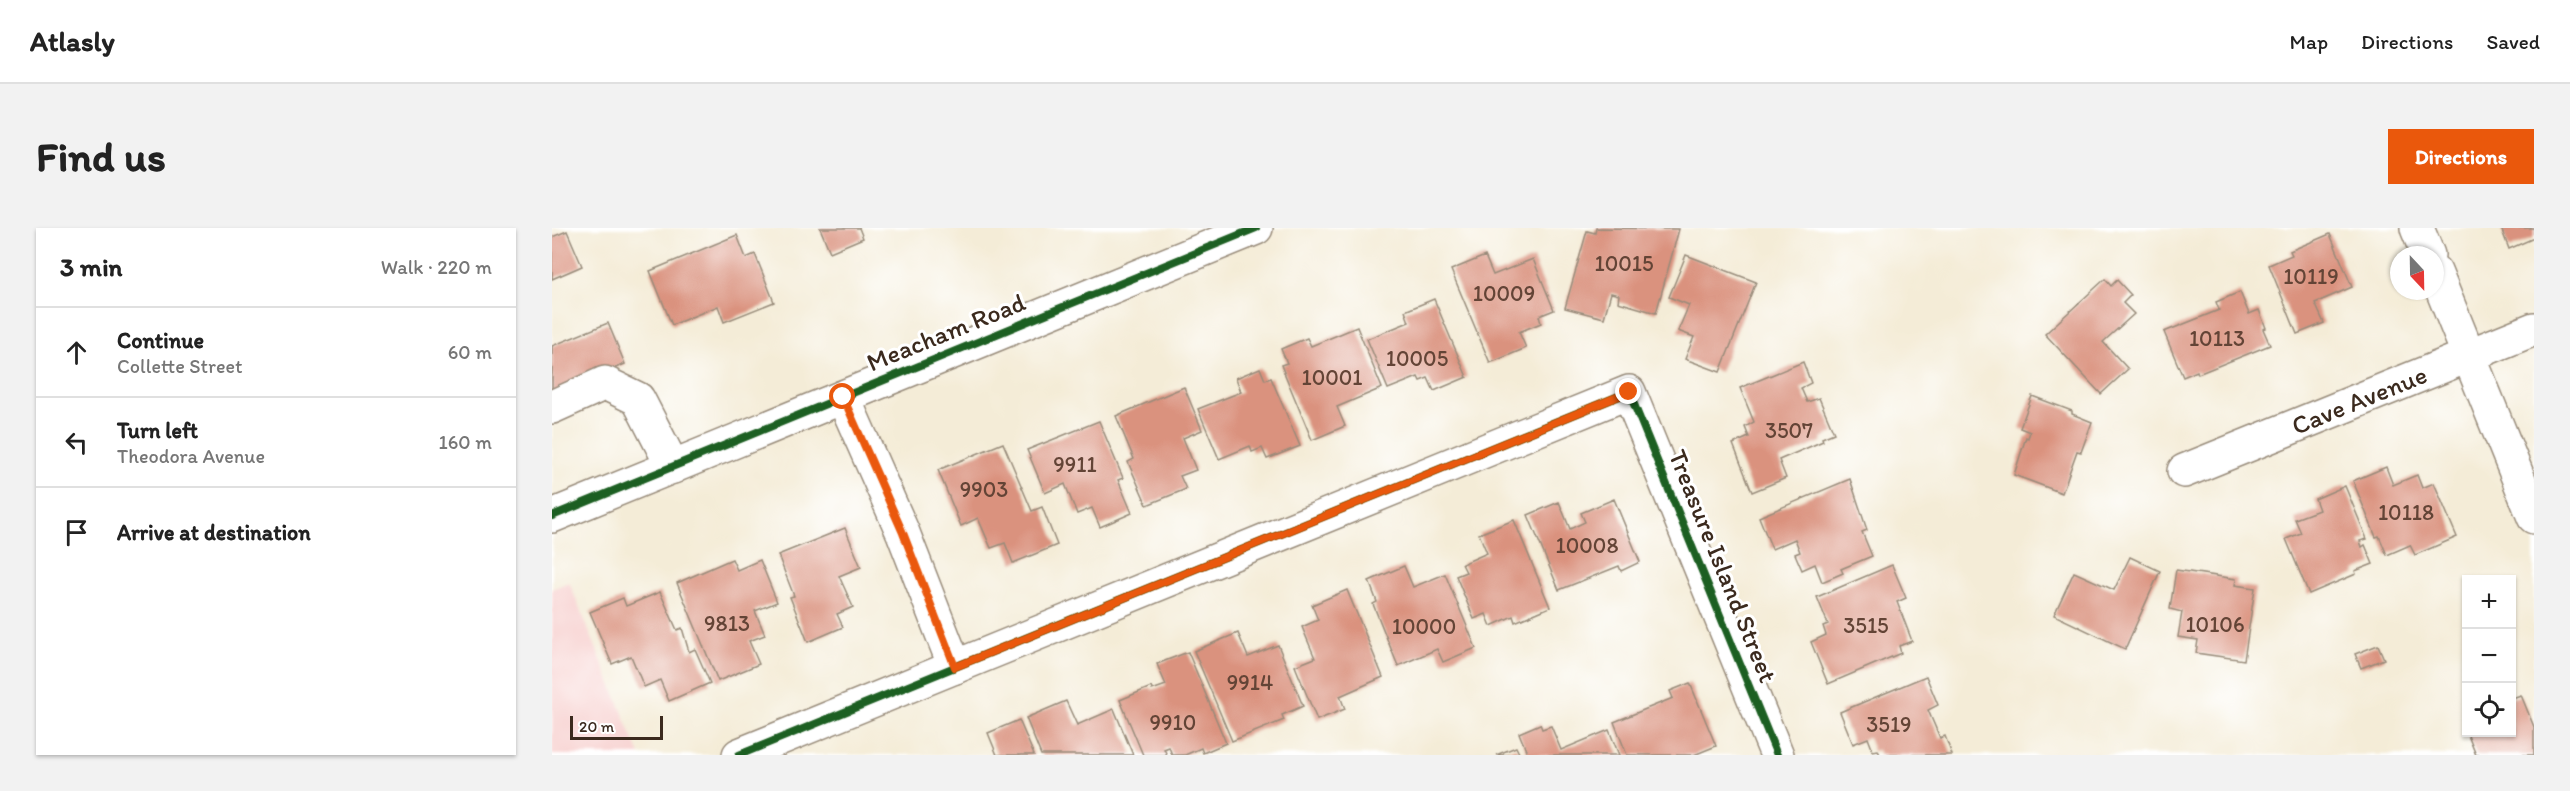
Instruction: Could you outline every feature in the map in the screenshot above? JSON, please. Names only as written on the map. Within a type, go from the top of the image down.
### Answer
[{"type":"street","name":"Meacham Road","points":[[554,509],[673,467],[1256,228]]},
{"type":"street","points":[[2417,228],[2424,246]]},
{"type":"street","points":[[2444,294],[2534,517]]},
{"type":"street","name":"Cave Avenue","points":[[2184,471],[2534,329]]},
{"type":"street","points":[[552,407],[605,384],[638,399],[673,467]]},
{"type":"street","name":"Treasure Island Street","points":[[955,667],[1629,392],[1777,755]]},
{"type":"street","points":[[739,755],[955,667],[903,533],[843,397]]},
{"type":"shaded area","points":[[569,582],[640,755],[552,755],[552,589]]},
{"type":"building","points":[[820,228],[859,228],[863,238],[830,252]]},
{"type":"building","points":[[1596,228],[1679,229],[1656,313],[1618,302],[1619,295],[1611,293],[1604,318],[1565,308],[1587,231],[1595,233]]},
{"type":"building","points":[[2501,228],[2534,228],[2534,238],[2509,249]]},
{"type":"building","points":[[567,231],[582,266],[552,279],[552,237]]},
{"type":"building","points":[[2330,234],[2352,287],[2315,303],[2324,323],[2297,334],[2269,265],[2292,255],[2290,251]]},
{"type":"building","points":[[737,235],[746,258],[755,254],[774,302],[724,322],[718,306],[672,325],[650,271]]},
{"type":"building","points":[[1686,255],[1756,282],[1720,372],[1685,359],[1694,337],[1678,331],[1689,305],[1669,297]]},
{"type":"building","points":[[1485,256],[1493,275],[1533,259],[1554,310],[1539,316],[1541,323],[1519,332],[1526,348],[1490,363],[1451,270]]},
{"type":"building","points":[[2105,279],[2111,286],[2117,280],[2131,295],[2123,303],[2134,314],[2103,342],[2128,369],[2101,394],[2045,334]]},
{"type":"building","points":[[2240,292],[2249,314],[2259,310],[2266,328],[2263,329],[2270,345],[2198,374],[2197,371],[2183,377],[2164,332],[2219,310],[2216,302]]},
{"type":"building","points":[[1434,299],[1467,377],[1434,391],[1428,378],[1420,381],[1418,377],[1388,389],[1367,339],[1409,322],[1405,311]]},
{"type":"building","points":[[608,323],[625,364],[552,394],[552,346]]},
{"type":"building","points":[[1357,327],[1382,388],[1337,407],[1345,426],[1312,440],[1281,365],[1287,363],[1281,349],[1307,338],[1311,346]]},
{"type":"building","points":[[1803,362],[1811,383],[1801,388],[1807,402],[1819,398],[1834,433],[1822,438],[1823,441],[1779,460],[1786,478],[1752,492],[1733,444],[1749,437],[1745,427],[1754,422],[1740,388]]},
{"type":"building","points":[[1260,368],[1265,380],[1271,378],[1300,446],[1267,459],[1262,448],[1252,452],[1250,446],[1219,459],[1198,409],[1241,392],[1236,378]]},
{"type":"building","points":[[1184,387],[1202,430],[1183,438],[1196,470],[1180,476],[1186,489],[1147,505],[1128,462],[1134,459],[1116,416]]},
{"type":"building","points":[[2032,396],[2072,411],[2072,414],[2092,422],[2081,452],[2077,451],[2062,493],[2014,475],[2026,437],[2028,438],[2030,432],[2020,428]]},
{"type":"building","points":[[1099,421],[1123,478],[1118,480],[1132,513],[1100,527],[1092,508],[1077,514],[1065,484],[1045,493],[1027,450]]},
{"type":"building","points":[[1003,443],[1032,511],[1042,507],[1057,545],[1013,563],[1005,543],[991,548],[978,518],[961,526],[938,470]]},
{"type":"building","points":[[2386,467],[2393,485],[2417,475],[2422,488],[2434,483],[2457,537],[2415,555],[2410,545],[2387,555],[2379,536],[2376,537],[2353,481]]},
{"type":"building","points":[[1850,479],[1867,530],[1862,532],[1872,556],[1841,569],[1843,573],[1822,582],[1815,564],[1802,570],[1795,554],[1800,552],[1795,539],[1772,549],[1759,517]]},
{"type":"building","points":[[2345,486],[2367,539],[2360,541],[2362,547],[2365,545],[2373,564],[2355,571],[2356,574],[2309,594],[2286,539],[2301,533],[2295,519],[2319,510],[2315,499]]},
{"type":"building","points":[[1614,499],[1640,562],[1621,571],[1619,566],[1559,590],[1528,515],[1559,502],[1570,529],[1585,522],[1581,513]]},
{"type":"building","points":[[1514,520],[1550,607],[1515,622],[1513,616],[1491,626],[1486,614],[1474,619],[1456,576],[1466,572],[1462,564],[1487,553],[1479,534]]},
{"type":"building","points":[[845,528],[861,567],[839,576],[853,607],[837,614],[843,627],[808,642],[790,597],[794,596],[778,555]]},
{"type":"building","points":[[2130,557],[2160,571],[2125,649],[2054,615],[2074,572],[2114,590]]},
{"type":"building","points":[[732,559],[737,570],[760,560],[777,602],[755,611],[765,635],[749,641],[759,664],[718,681],[677,583]]},
{"type":"building","points":[[1892,565],[1906,598],[1897,602],[1912,641],[1899,646],[1901,653],[1828,684],[1811,642],[1826,635],[1823,626],[1828,624],[1817,597]]},
{"type":"building","points":[[1404,566],[1413,587],[1445,574],[1476,648],[1443,662],[1437,649],[1398,666],[1373,604],[1377,602],[1369,581]]},
{"type":"building","points":[[2176,570],[2236,579],[2235,585],[2255,588],[2244,660],[2196,653],[2198,640],[2178,637],[2182,612],[2170,609]]},
{"type":"building","points":[[1347,590],[1383,677],[1340,696],[1345,709],[1317,720],[1295,666],[1315,658],[1302,627],[1318,620],[1312,605]]},
{"type":"building","points":[[660,592],[677,630],[682,628],[689,652],[695,649],[710,683],[669,701],[660,680],[644,687],[631,656],[612,664],[590,612],[623,598],[626,606]]},
{"type":"building","points":[[1238,633],[1248,657],[1278,645],[1303,706],[1282,715],[1284,720],[1232,741],[1194,651]]},
{"type":"building","points":[[2378,645],[2384,659],[2361,668],[2355,654]]},
{"type":"building","points":[[1188,652],[1226,743],[1203,753],[1201,748],[1185,755],[1172,755],[1169,747],[1164,749],[1167,755],[1143,755],[1120,700],[1151,687],[1152,690],[1166,685],[1157,664]]},
{"type":"building","points":[[1926,676],[1938,705],[1928,710],[1940,738],[1945,736],[1952,755],[1880,755],[1878,750],[1873,751],[1868,738],[1853,744],[1840,712]]},
{"type":"building","points":[[1690,683],[1716,746],[1694,755],[1627,755],[1614,722],[1673,698],[1670,691]]},
{"type":"building","points":[[2521,695],[2534,727],[2534,755],[2476,755],[2469,737],[2516,737],[2516,697]]},
{"type":"building","points":[[1066,701],[1077,725],[1114,709],[1133,755],[1041,755],[1026,718]]},
{"type":"building","points":[[1019,720],[1034,755],[997,755],[988,733]]},
{"type":"building","points":[[1540,724],[1542,729],[1551,726],[1561,750],[1609,730],[1619,755],[1528,755],[1519,733]]},
{"type":"building","points":[[1516,747],[1520,755],[1496,755]]},
{"type":"cycle path","points":[[552,516],[1256,228]]},
{"type":"cycle path","points":[[739,755],[1629,392],[1777,755]]},
{"type":"route","points":[[843,397],[903,533],[955,667],[1629,392]]}]
